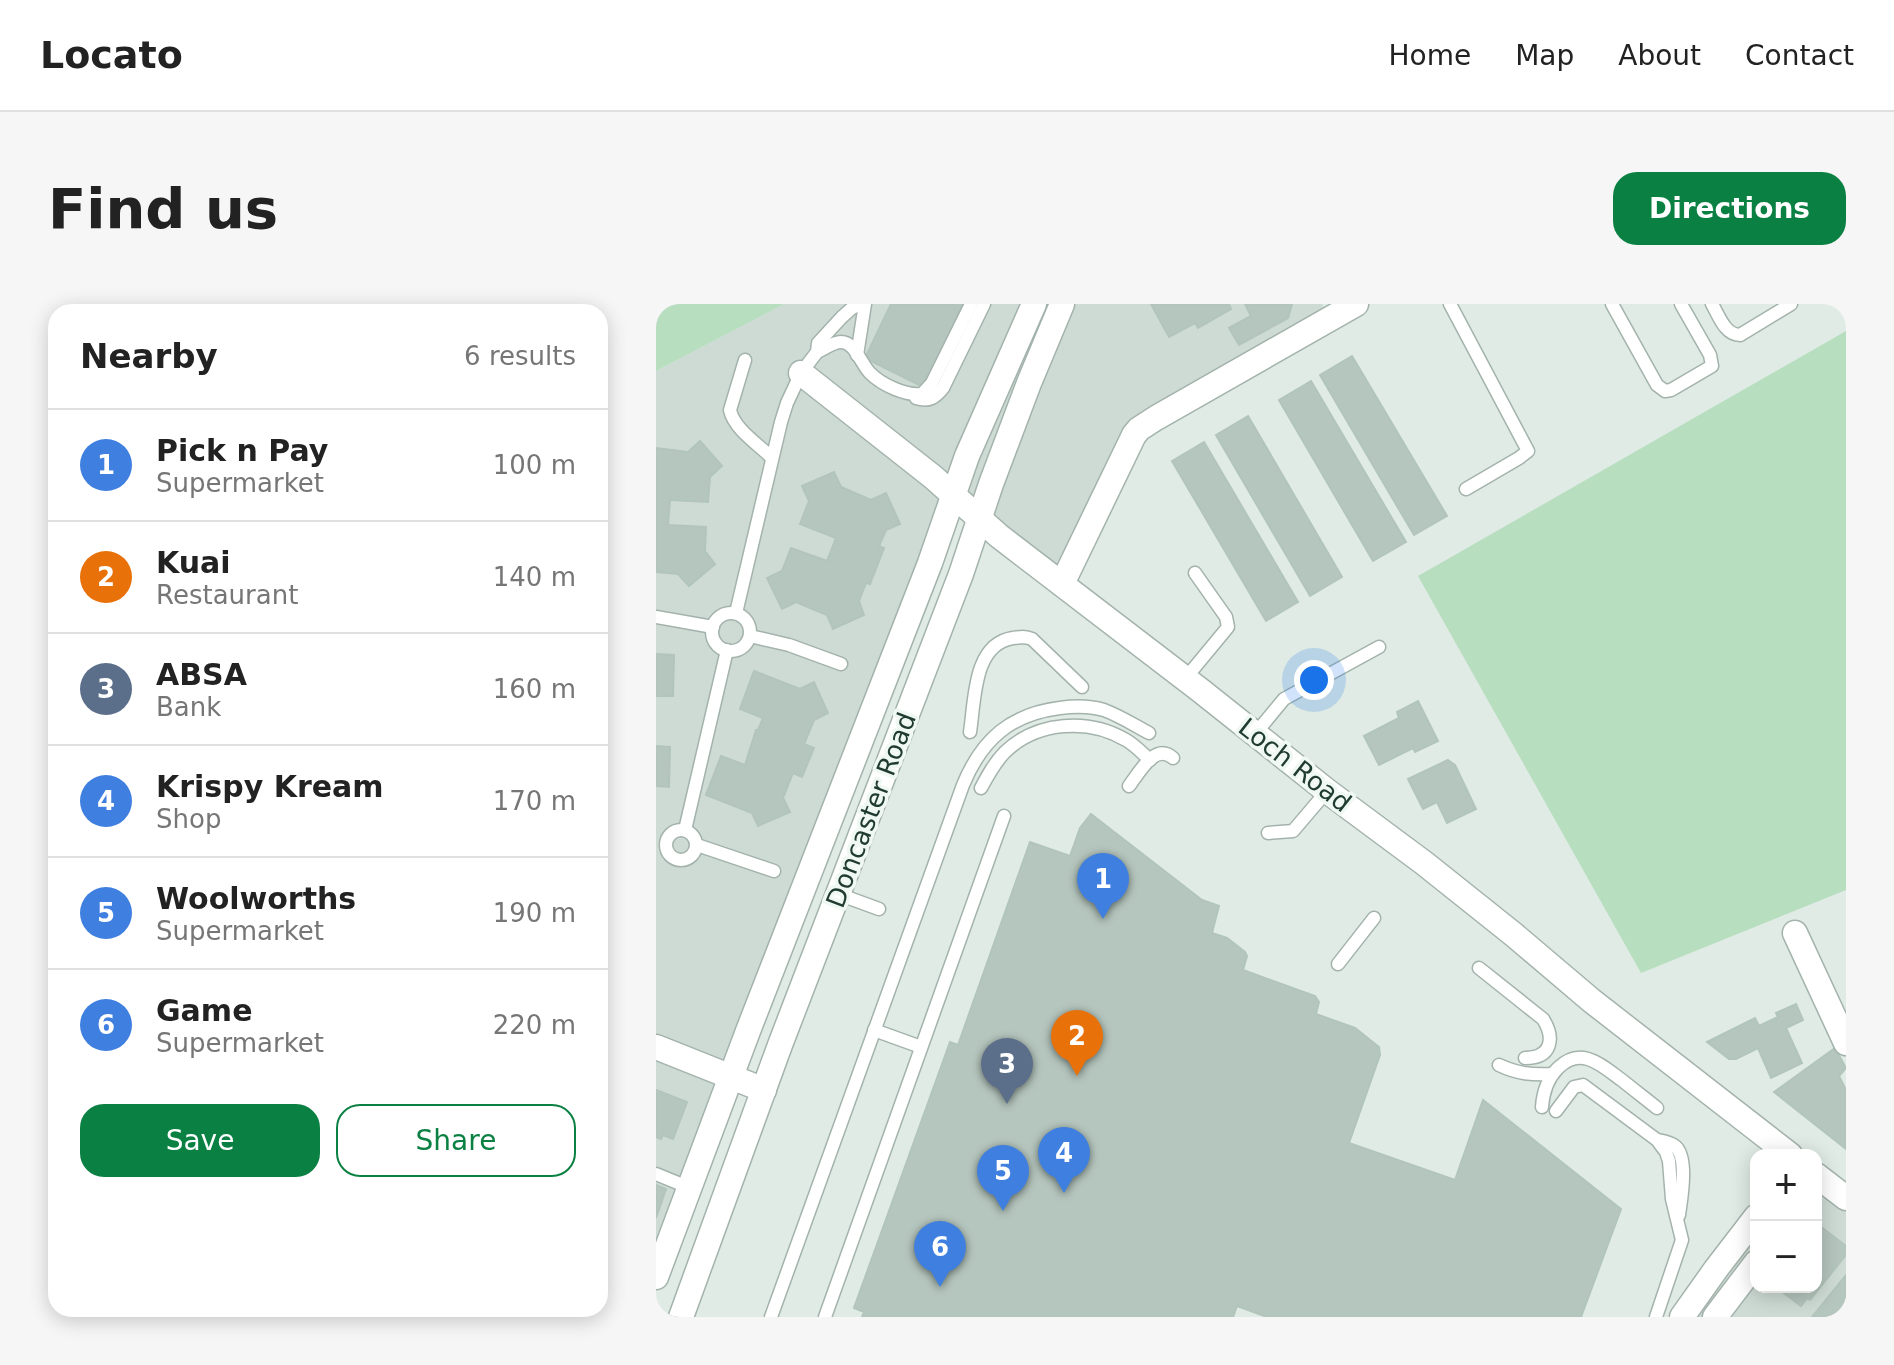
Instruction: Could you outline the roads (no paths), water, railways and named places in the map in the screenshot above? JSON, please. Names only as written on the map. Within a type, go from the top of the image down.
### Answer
[{"type":"street","name":"Doncaster Road","points":[[656,1277],[930,563],[967,456],[1034,304]]},
{"type":"street","name":"Doncaster Road","points":[[681,1317],[961,574],[1029,383],[1062,304]]},
{"type":"street","points":[[1062,584],[1139,429],[1326,312],[1356,304]]},
{"type":"street","name":"Loch Road","points":[[801,373],[1062,584],[1424,863],[1592,1001],[1782,1149]]},
{"type":"street","points":[[1795,933],[1846,1043]]},
{"type":"street","points":[[656,1047],[764,1090]]},
{"type":"street","points":[[1822,1183],[1846,1198]]},
{"type":"street","points":[[1682,1317],[1753,1221]]},
{"type":"street","points":[[1715,1317],[1750,1271]]},
{"type":"lane","points":[[817,352],[818,343],[842,317],[863,304],[857,355]]},
{"type":"lane","points":[[909,394],[922,394],[932,383],[971,304]]},
{"type":"lane","points":[[736,613],[784,412],[801,373],[817,352],[836,342],[843,342],[850,345],[875,378],[923,400],[935,397],[943,388],[984,304]]},
{"type":"lane","points":[[1450,304],[1528,451],[1466,489]]},
{"type":"lane","points":[[1612,304],[1657,385],[1665,391],[1712,366],[1710,355],[1681,304]]},
{"type":"lane","points":[[1712,304],[1729,332],[1740,335],[1791,304]]},
{"type":"lane","points":[[745,360],[730,410],[731,416],[772,458]]},
{"type":"lane","points":[[1185,679],[1228,627],[1226,617],[1195,573]]},
{"type":"lane","points":[[736,613],[746,619],[750,636],[744,646],[727,650],[716,644],[713,627],[719,617],[736,613]]},
{"type":"lane","points":[[656,617],[713,627]]},
{"type":"lane","points":[[750,636],[801,648],[841,664]]},
{"type":"lane","points":[[970,732],[977,683],[986,653],[1007,639],[1024,636],[1032,639],[1082,687]]},
{"type":"lane","points":[[1255,734],[1284,699],[1379,647]]},
{"type":"lane","points":[[685,830],[727,650]]},
{"type":"lane","points":[[771,1317],[969,771],[1000,730],[1033,713],[1074,707],[1101,709],[1149,733]]},
{"type":"lane","points":[[981,788],[996,762],[1015,743],[1060,726],[1096,727],[1127,741],[1150,760]]},
{"type":"lane","points":[[1129,786],[1154,755],[1168,753],[1173,758]]},
{"type":"lane","points":[[1268,833],[1293,831],[1327,791]]},
{"type":"lane","points":[[825,1317],[1004,816]]},
{"type":"lane","points":[[678,830],[685,830],[696,839],[697,845],[691,857],[678,860],[671,857],[661,840],[678,830]]},
{"type":"lane","points":[[697,845],[774,871]]},
{"type":"lane","points":[[838,894],[879,909]]},
{"type":"lane","points":[[1338,964],[1374,918]]},
{"type":"lane","points":[[1479,968],[1543,1019],[1549,1029],[1551,1038],[1543,1054],[1525,1058]]},
{"type":"lane","points":[[874,1030],[921,1047]]},
{"type":"lane","points":[[1542,1107],[1543,1096],[1553,1074],[1570,1059],[1582,1057],[1599,1063],[1657,1108]]},
{"type":"lane","points":[[1499,1065],[1524,1075],[1553,1074]]},
{"type":"lane","points":[[1556,1111],[1574,1087],[1583,1085],[1657,1140],[1666,1152],[1672,1199],[1682,1240],[1656,1317]]},
{"type":"lane","points":[[656,1174],[690,1188]]},
{"type":"place","name":"Pick n Pay","points":[[1103,919]]},
{"type":"place","name":"Kuai","points":[[1077,1076]]},
{"type":"place","name":"ABSA","points":[[1007,1104]]},
{"type":"place","name":"Krispy Kream","points":[[1064,1193]]},
{"type":"place","name":"Woolworths","points":[[1003,1211]]},
{"type":"place","name":"Game","points":[[940,1287]]}]
